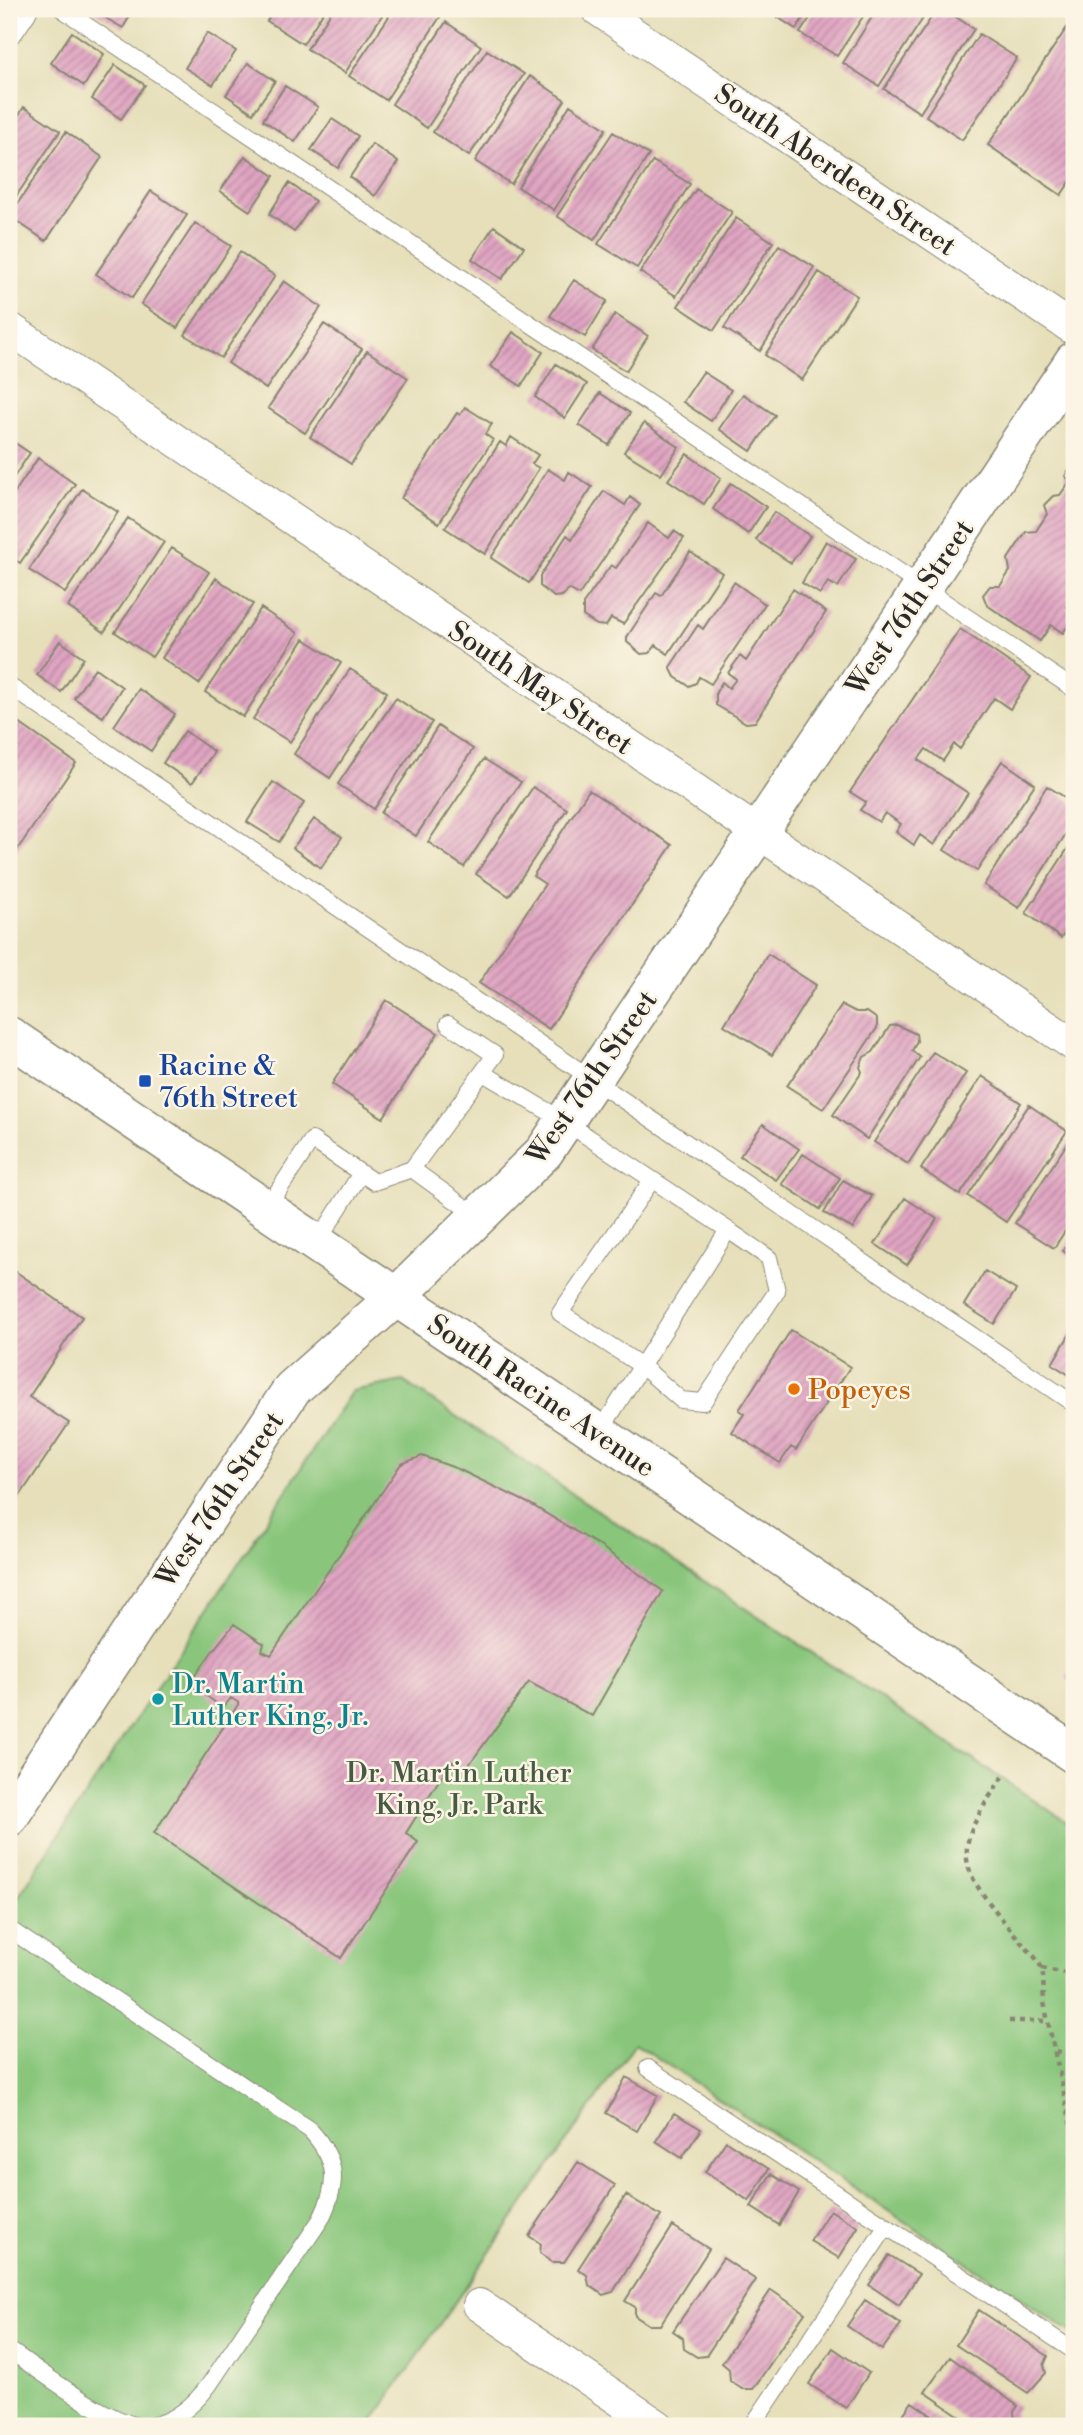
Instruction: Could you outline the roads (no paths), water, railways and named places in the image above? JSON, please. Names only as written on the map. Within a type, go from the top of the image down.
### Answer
[{"type":"street","points":[[9,27],[21,9]]},
{"type":"street","name":"South Aberdeen Street","points":[[597,9],[1074,329]]},
{"type":"street","name":"South May Street","points":[[9,328],[1074,1045]]},
{"type":"street","name":"West 76th Street","points":[[9,1817],[292,1389],[397,1296],[544,1152],[1074,361]]},
{"type":"street","name":"South Racine Avenue","points":[[9,1036],[1074,1754]]},
{"type":"street","points":[[479,2305],[658,2426]]},
{"type":"lane","points":[[62,9],[1074,690]]},
{"type":"lane","points":[[9,686],[1074,1404]]},
{"type":"lane","points":[[265,1209],[312,1140],[374,1182],[412,1169],[495,1055],[448,1024]]},
{"type":"lane","points":[[483,1073],[564,1121],[769,1258],[777,1291],[703,1402],[681,1400],[642,1366],[560,1313],[652,1180]]},
{"type":"lane","points":[[412,1169],[478,1217]]},
{"type":"lane","points":[[317,1243],[361,1173]]},
{"type":"lane","points":[[599,1433],[728,1230]]},
{"type":"lane","points":[[9,1929],[310,2130],[327,2149],[334,2175],[332,2196],[321,2219],[224,2363],[194,2405],[170,2418],[149,2426],[128,2424],[109,2415],[9,2350]]},
{"type":"lane","points":[[648,2068],[1074,2350]]},
{"type":"lane","points":[[752,2426],[886,2227]]},
{"type":"place","name":"Racine & 76th Street","points":[[145,1081]]},
{"type":"place","name":"Popeyes","points":[[794,1389]]},
{"type":"place","name":"Dr. Martin Luther King, Jr.","points":[[158,1699]]},
{"type":"park label","name":"Dr. Martin Luther King, Jr. Park","points":[[459,1788]]}]
